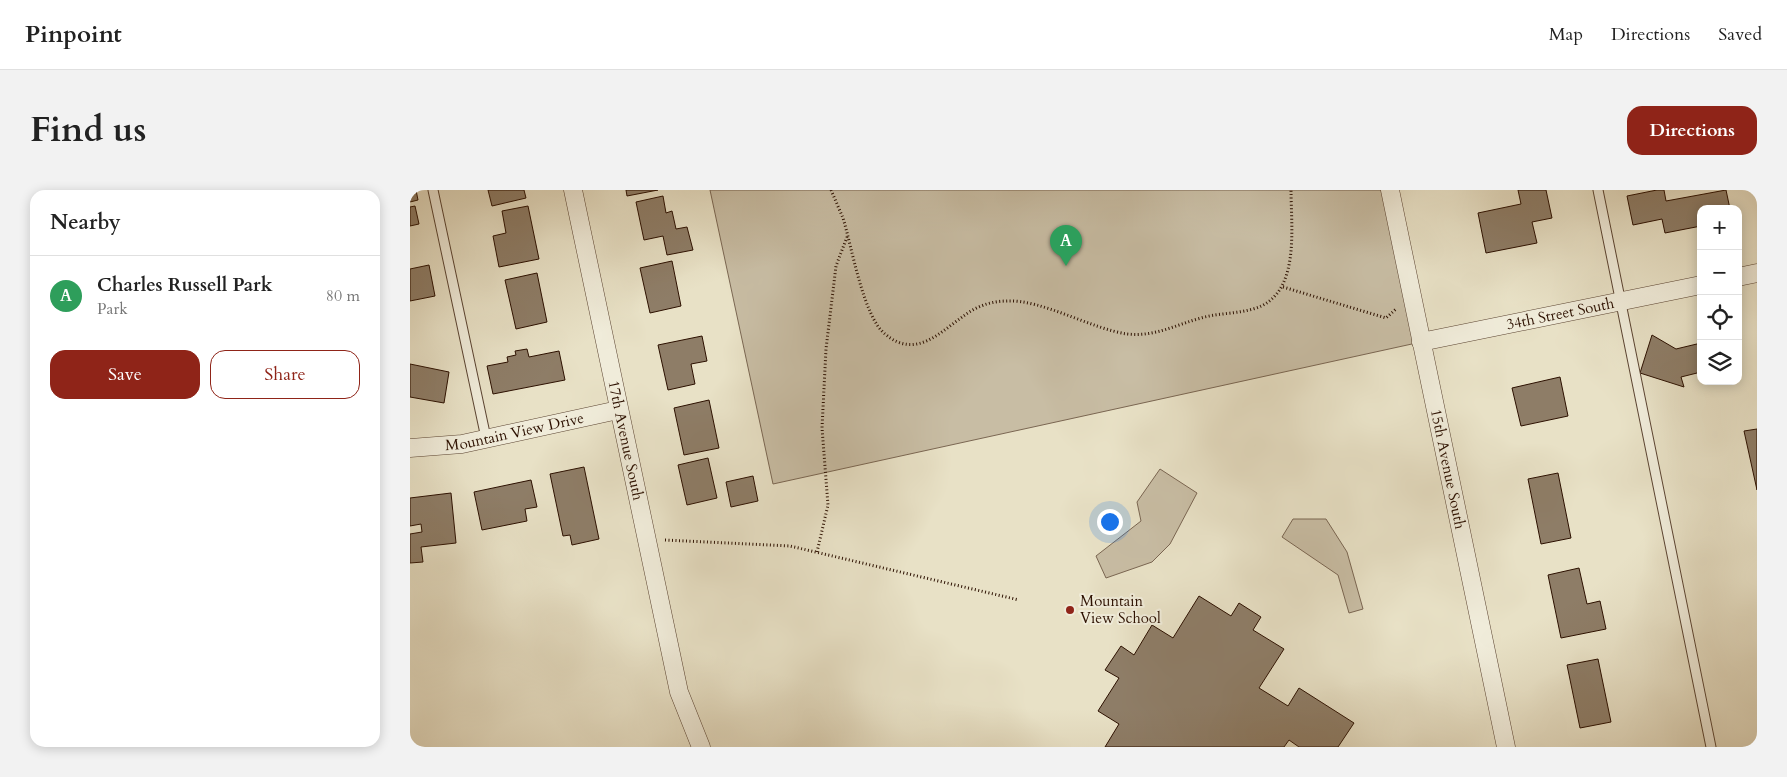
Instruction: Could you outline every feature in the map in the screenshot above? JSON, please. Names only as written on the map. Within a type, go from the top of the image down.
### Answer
[{"type":"street","name":"17th Avenue South","points":[[573,190],[679,692],[700,747]]},
{"type":"street","name":"15th Avenue South","points":[[1390,190],[1506,747]]},
{"type":"street","points":[[1742,276],[1757,273]]},
{"type":"street","name":"34th Street South","points":[[1421,342],[1697,286]]},
{"type":"street","name":"Mountain View Drive","points":[[410,448],[462,444],[618,410]]},
{"type":"lane","points":[[433,190],[486,438]]},
{"type":"lane","points":[[1598,190],[1711,747]]},
{"type":"path","points":[[831,190],[876,323],[885,334],[897,342],[910,345],[925,343],[937,337],[966,314],[986,304],[1009,300],[1031,304],[1127,334],[1149,334],[1201,318],[1253,310],[1270,302],[1283,287],[1289,262],[1292,228],[1291,190]]},
{"type":"path","points":[[817,552],[828,505],[822,428],[826,349],[836,266],[848,236]]},
{"type":"path","points":[[1283,287],[1386,318],[1393,310],[1413,305]]},
{"type":"path","points":[[647,538],[776,545],[817,552],[1019,600]]},
{"type":"shaded area","points":[[710,190],[1390,190],[1421,342],[773,484]]},
{"type":"shaded area","points":[[1160,469],[1197,493],[1170,544],[1152,562],[1106,578],[1096,556],[1141,521],[1137,502]]},
{"type":"shaded area","points":[[1293,519],[1326,519],[1347,552],[1363,609],[1349,613],[1338,575],[1282,537]]},
{"type":"building","points":[[410,190],[416,190],[418,200],[410,202]]},
{"type":"building","points":[[488,190],[524,190],[526,198],[492,206]]},
{"type":"building","points":[[626,190],[658,190],[627,196]]},
{"type":"building","points":[[1518,190],[1546,190],[1552,218],[1532,222],[1537,243],[1486,253],[1478,213],[1521,204]]},
{"type":"building","points":[[1664,190],[1666,201],[1726,190],[1729,205],[1697,205],[1697,227],[1665,233],[1662,219],[1633,225],[1627,196]]},
{"type":"building","points":[[663,196],[666,213],[672,211],[676,229],[687,227],[693,250],[667,255],[663,236],[644,240],[636,202]]},
{"type":"building","points":[[415,206],[419,224],[410,226],[410,207]]},
{"type":"building","points":[[528,206],[539,259],[499,267],[493,236],[506,233],[502,211]]},
{"type":"building","points":[[672,261],[681,306],[650,313],[640,268]]},
{"type":"building","points":[[429,265],[435,296],[410,301],[410,269]]},
{"type":"building","points":[[537,273],[547,322],[516,329],[505,280]]},
{"type":"building","points":[[1652,335],[1676,349],[1697,344],[1697,373],[1681,377],[1684,387],[1640,373]]},
{"type":"building","points":[[702,336],[707,361],[691,364],[695,384],[668,390],[658,345]]},
{"type":"building","points":[[527,349],[529,357],[559,351],[565,380],[493,394],[487,366],[508,362],[507,357],[516,355],[515,351]]},
{"type":"building","points":[[410,364],[449,372],[444,403],[410,397]]},
{"type":"building","points":[[1560,377],[1568,416],[1521,426],[1512,388]]},
{"type":"building","points":[[709,400],[719,448],[684,455],[674,408]]},
{"type":"building","points":[[1757,429],[1757,490],[1744,431]]},
{"type":"building","points":[[708,458],[717,498],[687,505],[678,465]]},
{"type":"building","points":[[584,467],[599,539],[572,545],[570,535],[563,536],[550,474]]},
{"type":"building","points":[[1558,473],[1571,538],[1541,544],[1528,479]]},
{"type":"building","points":[[753,476],[758,501],[731,507],[726,482]]},
{"type":"building","points":[[531,480],[537,507],[525,509],[527,521],[482,530],[474,492]]},
{"type":"building","points":[[451,493],[456,543],[421,547],[423,562],[410,563],[410,534],[422,532],[421,524],[410,526],[410,498]]},
{"type":"building","points":[[1579,568],[1587,604],[1600,601],[1606,629],[1561,638],[1548,575]]},
{"type":"building","points":[[1199,596],[1231,616],[1239,603],[1261,617],[1253,630],[1284,649],[1259,688],[1288,706],[1299,688],[1354,723],[1338,747],[1299,747],[1289,740],[1284,747],[1105,747],[1119,724],[1098,711],[1119,678],[1105,670],[1121,646],[1134,655],[1152,625],[1173,638]]},
{"type":"building","points":[[1598,659],[1611,722],[1580,728],[1567,665]]},
{"type":"place","name":"Charles Russell Park","points":[[1066,266]]},
{"type":"place","name":"Mountain View School","points":[[1070,610]]}]
